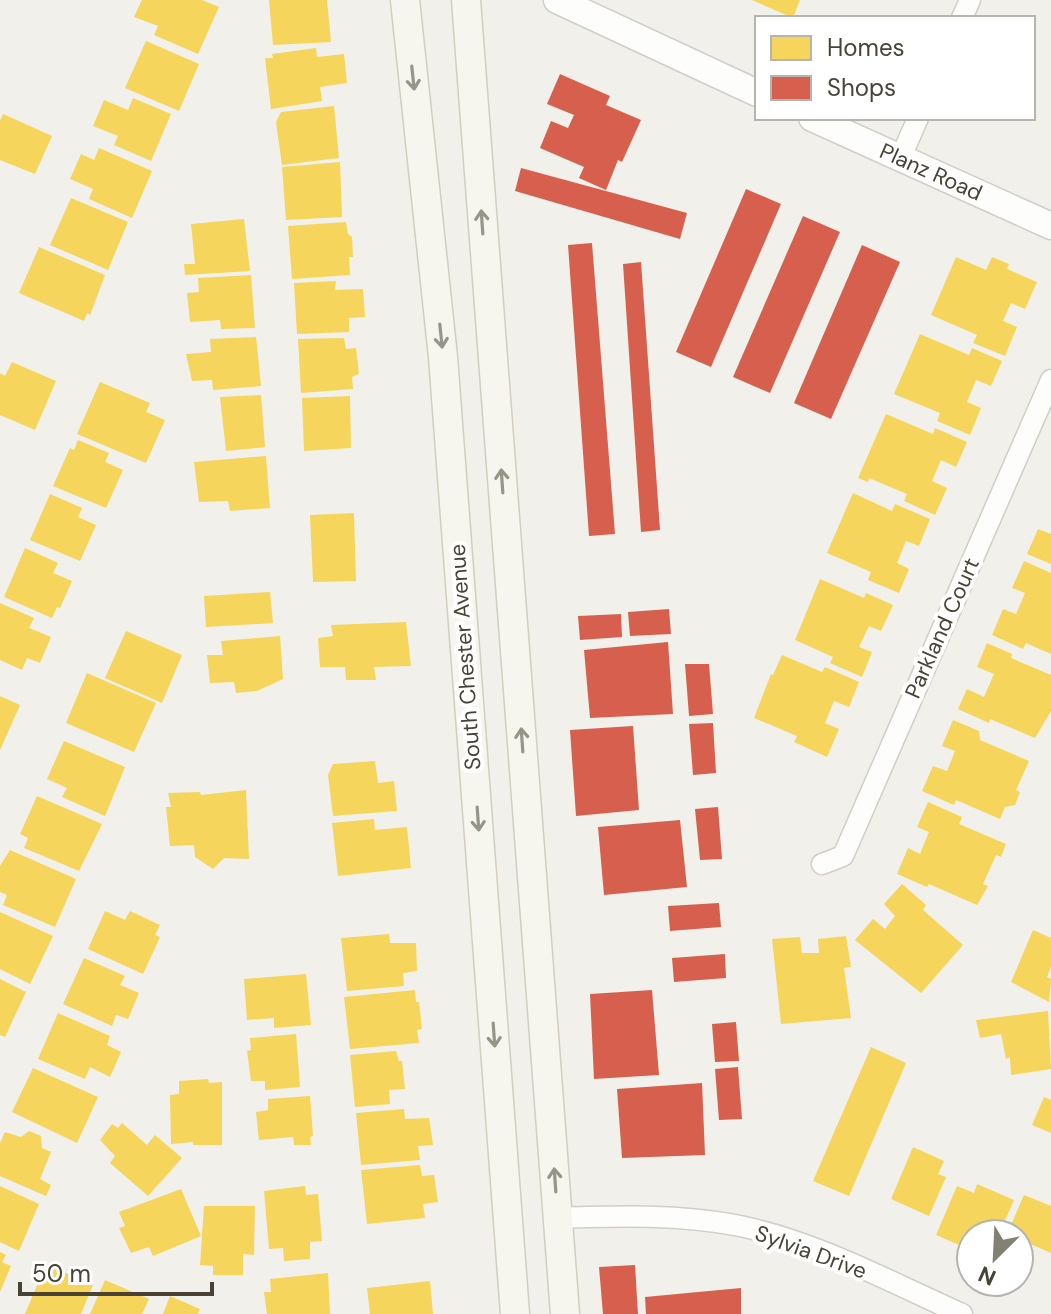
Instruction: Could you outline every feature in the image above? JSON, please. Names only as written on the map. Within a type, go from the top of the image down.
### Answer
[{"type":"main road","name":"South Chester Avenue","points":[[405,0],[443,357],[515,1314]]},
{"type":"main road","points":[[466,0],[565,1314]]},
{"type":"street","points":[[557,0],[755,92]]},
{"type":"street","name":"Planz Road","points":[[816,120],[1051,226]]},
{"type":"street","points":[[900,159],[917,120]]},
{"type":"street","name":"Parkland Court","points":[[822,864],[843,856],[1051,380]]},
{"type":"street","name":"Sylvia Drive","points":[[558,1218],[687,1218],[741,1227],[795,1241],[962,1314]]},
{"type":"building: Homes","points":[[142,0],[202,0],[219,7],[198,54],[154,35],[158,26],[134,17]]},
{"type":"building: Homes","points":[[269,0],[327,0],[331,42],[273,45]]},
{"type":"building: Homes","points":[[752,0],[800,0],[794,16]]},
{"type":"building: Homes","points":[[146,41],[199,64],[179,111],[125,88]]},
{"type":"building: Homes","points":[[316,48],[317,57],[344,54],[347,83],[320,87],[322,101],[271,109],[265,58],[273,58],[272,54]]},
{"type":"building: Homes","points":[[133,98],[171,114],[151,161],[114,145],[118,136],[93,126],[104,100],[128,110]]},
{"type":"building: Homes","points":[[334,106],[339,158],[282,165],[276,122],[281,112]]},
{"type":"building: Homes","points":[[3,114],[52,136],[35,174],[0,160],[0,121]]},
{"type":"building: Homes","points":[[99,148],[152,171],[132,218],[89,199],[93,189],[70,179],[81,154],[94,160]]},
{"type":"building: Homes","points":[[340,162],[342,217],[286,220],[282,167]]},
{"type":"building: Homes","points":[[71,198],[128,222],[108,270],[50,245]]},
{"type":"building: Homes","points":[[244,219],[250,271],[185,275],[184,264],[195,264],[191,224]]},
{"type":"building: Homes","points":[[346,222],[348,234],[352,237],[350,275],[292,279],[288,226]]},
{"type":"building: Homes","points":[[39,247],[105,275],[90,315],[87,313],[84,321],[19,293]]},
{"type":"building: Homes","points":[[956,257],[986,270],[992,257],[1009,264],[1007,269],[1037,282],[1025,309],[1011,303],[1003,321],[1017,327],[1005,356],[973,343],[977,335],[931,315]]},
{"type":"building: Homes","points":[[251,275],[255,328],[221,329],[220,320],[190,322],[187,293],[199,292],[198,278]]},
{"type":"building: Homes","points":[[336,281],[335,290],[363,289],[365,317],[349,318],[349,332],[297,334],[294,283]]},
{"type":"building: Homes","points":[[920,334],[969,355],[972,348],[1002,361],[991,386],[976,380],[967,402],[981,408],[970,435],[937,421],[940,413],[894,394]]},
{"type":"building: Homes","points":[[256,337],[261,386],[213,390],[212,380],[192,381],[186,354],[211,352],[210,339]]},
{"type":"building: Homes","points":[[344,338],[346,349],[356,348],[359,374],[352,377],[353,389],[301,393],[298,339]]},
{"type":"building: Homes","points":[[12,362],[56,381],[35,430],[0,415],[0,373],[5,376]]},
{"type":"building: Homes","points":[[100,382],[150,403],[146,412],[165,420],[146,463],[77,434]]},
{"type":"building: Homes","points":[[261,395],[265,447],[226,451],[220,397]]},
{"type":"building: Homes","points":[[350,396],[351,448],[304,451],[302,398]]},
{"type":"building: Homes","points":[[886,414],[933,434],[935,428],[967,442],[956,467],[941,460],[932,481],[947,488],[935,515],[904,501],[907,494],[869,478],[868,482],[858,478]]},
{"type":"building: Homes","points":[[78,440],[109,453],[105,462],[123,470],[106,508],[53,486],[70,448],[74,450]]},
{"type":"building: Homes","points":[[266,456],[270,508],[230,511],[228,501],[199,502],[194,462]]},
{"type":"building: Homes","points":[[853,493],[892,511],[895,504],[930,519],[919,546],[906,541],[897,563],[909,569],[899,593],[868,580],[871,572],[827,553]]},
{"type":"building: Homes","points":[[50,494],[82,508],[78,517],[96,525],[80,561],[30,540]]},
{"type":"building: Homes","points":[[354,513],[356,581],[313,582],[310,515]]},
{"type":"building: Homes","points":[[1038,529],[1051,534],[1051,564],[1027,554]]},
{"type":"building: Homes","points":[[25,548],[58,563],[53,573],[72,581],[52,618],[4,597]]},
{"type":"building: Homes","points":[[1024,561],[1051,573],[1051,654],[1026,643],[1023,649],[992,635],[1003,609],[1016,614],[1025,593],[1012,588]]},
{"type":"building: Homes","points":[[820,579],[864,598],[866,593],[893,605],[881,631],[869,626],[859,647],[872,652],[862,677],[830,663],[833,657],[795,640]]},
{"type":"building: Homes","points":[[270,592],[273,623],[206,627],[204,596]]},
{"type":"building: Homes","points":[[0,603],[34,618],[29,628],[51,637],[40,663],[27,658],[22,670],[0,660]]},
{"type":"building: Homes","points":[[406,622],[411,666],[374,667],[376,680],[346,680],[345,667],[320,667],[318,638],[333,636],[331,625]]},
{"type":"building: Homes","points":[[126,631],[182,655],[162,703],[105,678]]},
{"type":"building: Homes","points":[[280,636],[283,679],[257,691],[236,693],[234,682],[210,683],[207,655],[223,655],[221,641]]},
{"type":"building: Homes","points":[[987,643],[1012,654],[1011,658],[1051,675],[1051,711],[1035,738],[958,709],[967,689],[984,697],[994,674],[977,667]]},
{"type":"building: Homes","points":[[782,655],[822,672],[825,667],[859,682],[849,707],[834,701],[825,723],[839,729],[827,757],[794,742],[797,736],[754,718]]},
{"type":"building: Homes","points":[[87,673],[156,703],[134,752],[66,723]]},
{"type":"building: Homes","points":[[0,696],[20,705],[0,750]]},
{"type":"building: Homes","points":[[953,720],[979,731],[980,740],[1029,761],[1016,790],[1020,792],[1015,805],[1005,807],[1000,819],[956,800],[954,805],[922,791],[933,766],[947,771],[955,751],[942,746]]},
{"type":"building: Homes","points":[[64,741],[125,767],[105,816],[62,797],[67,788],[47,779]]},
{"type":"building: Homes","points":[[375,761],[378,783],[394,781],[397,811],[333,816],[328,775],[333,764]]},
{"type":"building: Homes","points":[[246,790],[249,859],[224,858],[213,869],[195,857],[194,845],[170,846],[166,807],[171,807],[168,793],[200,792],[201,795]]},
{"type":"building: Homes","points":[[37,796],[102,824],[79,871],[24,848],[28,838],[20,834]]},
{"type":"building: Homes","points":[[928,802],[962,817],[959,824],[1006,844],[1001,857],[996,855],[983,884],[988,886],[977,905],[897,874],[908,848],[920,854],[929,832],[917,827]]},
{"type":"building: Homes","points":[[374,819],[375,830],[407,827],[411,868],[338,876],[332,823]]},
{"type":"building: Homes","points":[[10,850],[76,879],[55,927],[3,905],[7,895],[0,892],[0,866]]},
{"type":"building: Homes","points":[[902,884],[926,905],[923,910],[963,945],[921,993],[855,940],[873,919],[885,929],[895,916],[884,904]]},
{"type":"building: Homes","points":[[105,911],[125,920],[130,911],[160,925],[155,935],[160,937],[143,974],[88,949]]},
{"type":"building: Homes","points":[[0,912],[53,936],[30,984],[0,969]]},
{"type":"building: Homes","points":[[1033,930],[1051,938],[1051,967],[1047,977],[1051,979],[1049,1002],[1011,982]]},
{"type":"building: Homes","points":[[389,934],[390,943],[416,943],[417,971],[403,973],[404,986],[347,991],[341,938]]},
{"type":"building: Homes","points":[[846,936],[851,967],[844,968],[851,1018],[781,1024],[772,939],[800,937],[802,953],[819,953],[818,939]]},
{"type":"building: Homes","points":[[84,958],[125,976],[120,985],[139,993],[128,1019],[116,1015],[112,1026],[63,1004]]},
{"type":"building: Homes","points":[[306,974],[311,1025],[274,1028],[274,1018],[247,1020],[244,979]]},
{"type":"building: Homes","points":[[0,979],[26,992],[5,1037],[0,1035]]},
{"type":"building: Homes","points":[[415,990],[422,1029],[417,1030],[419,1043],[350,1049],[344,997]]},
{"type":"building: Homes","points":[[1048,1011],[1051,1069],[1011,1075],[1010,1057],[1006,1059],[1001,1034],[980,1038],[976,1020]]},
{"type":"building: Homes","points":[[58,1013],[110,1036],[107,1045],[121,1052],[110,1077],[90,1067],[85,1079],[38,1059]]},
{"type":"building: Homes","points":[[296,1034],[300,1087],[265,1090],[265,1081],[251,1081],[247,1051],[251,1050],[250,1038]]},
{"type":"building: Homes","points":[[871,1047],[906,1063],[849,1196],[813,1181]]},
{"type":"building: Homes","points":[[396,1051],[399,1061],[402,1061],[405,1089],[389,1090],[390,1104],[355,1107],[350,1055]]},
{"type":"building: Homes","points":[[33,1068],[98,1097],[77,1143],[12,1112]]},
{"type":"building: Homes","points":[[208,1079],[209,1083],[222,1082],[222,1145],[193,1145],[193,1142],[171,1144],[170,1095],[179,1094],[179,1081]]},
{"type":"building: Homes","points":[[310,1096],[311,1145],[294,1145],[293,1137],[259,1140],[256,1112],[268,1110],[268,1099]]},
{"type":"building: Homes","points":[[1044,1097],[1051,1100],[1051,1133],[1032,1125]]},
{"type":"building: Homes","points":[[404,1109],[405,1119],[429,1118],[433,1145],[418,1146],[420,1160],[361,1165],[356,1113]]},
{"type":"building: Homes","points":[[122,1123],[147,1145],[155,1135],[182,1158],[148,1196],[110,1163],[115,1156],[100,1140],[112,1124],[118,1128]]},
{"type":"building: Homes","points":[[29,1131],[41,1136],[42,1148],[51,1152],[40,1179],[51,1185],[46,1196],[0,1176],[0,1143],[5,1132],[21,1137]]},
{"type":"building: Homes","points":[[913,1147],[944,1161],[938,1174],[946,1177],[929,1216],[891,1199]]},
{"type":"building: Homes","points":[[420,1165],[422,1176],[434,1175],[438,1202],[423,1204],[425,1218],[367,1224],[361,1170]]},
{"type":"building: Homes","points":[[977,1184],[1014,1200],[1006,1218],[955,1218],[955,1243],[936,1235],[957,1186],[974,1193]]},
{"type":"building: Homes","points":[[0,1186],[39,1204],[19,1251],[0,1242]]},
{"type":"building: Homes","points":[[305,1186],[306,1195],[318,1194],[322,1241],[310,1242],[310,1259],[284,1261],[283,1248],[269,1249],[264,1191]]},
{"type":"building: Homes","points":[[181,1189],[201,1236],[153,1256],[149,1247],[131,1253],[119,1228],[125,1226],[119,1212]]},
{"type":"building: Homes","points":[[1024,1195],[1051,1206],[1051,1253],[1035,1246],[1035,1218],[1014,1218]]},
{"type":"building: Homes","points":[[204,1206],[255,1206],[254,1255],[243,1254],[243,1275],[213,1275],[213,1266],[200,1265]]},
{"type":"building: Homes","points":[[0,1252],[6,1255],[2,1262],[11,1266],[0,1292]]},
{"type":"building: Homes","points":[[46,1264],[93,1285],[81,1314],[25,1314]]},
{"type":"building: Homes","points":[[328,1273],[330,1314],[267,1314],[264,1292],[271,1292],[270,1279]]},
{"type":"building: Homes","points":[[105,1280],[149,1299],[142,1314],[90,1314]]},
{"type":"building: Homes","points":[[430,1281],[433,1314],[370,1314],[367,1288]]},
{"type":"building: Homes","points":[[170,1296],[200,1309],[198,1314],[163,1314]]},
{"type":"building: Shops","points":[[560,74],[610,96],[606,105],[641,120],[622,162],[618,160],[606,190],[579,178],[584,167],[540,148],[551,121],[568,128],[574,115],[547,104]]},
{"type":"building: Shops","points":[[521,168],[687,213],[680,239],[515,191]]},
{"type":"building: Shops","points":[[746,189],[781,204],[711,367],[676,352]]},
{"type":"building: Shops","points":[[803,216],[840,232],[770,393],[733,377]]},
{"type":"building: Shops","points":[[592,243],[615,534],[589,536],[568,245]]},
{"type":"building: Shops","points":[[862,245],[900,262],[831,419],[794,403]]},
{"type":"building: Shops","points":[[641,262],[660,530],[641,532],[623,264]]},
{"type":"building: Shops","points":[[669,609],[671,634],[630,636],[628,612]]},
{"type":"building: Shops","points":[[621,614],[622,637],[580,640],[578,616]]},
{"type":"building: Shops","points":[[668,642],[673,714],[590,718],[584,650]]},
{"type":"building: Shops","points":[[685,664],[709,664],[713,714],[689,716]]},
{"type":"building: Shops","points":[[713,723],[716,773],[693,775],[689,724]]},
{"type":"building: Shops","points":[[633,726],[639,810],[576,816],[570,730]]},
{"type":"building: Shops","points":[[718,807],[722,859],[700,860],[695,809]]},
{"type":"building: Shops","points":[[680,820],[687,887],[604,895],[598,827]]},
{"type":"building: Shops","points":[[719,903],[721,927],[670,931],[668,906]]},
{"type":"building: Shops","points":[[725,954],[726,978],[674,982],[672,958]]},
{"type":"building: Shops","points":[[652,990],[659,1075],[594,1079],[590,994]]},
{"type":"building: Shops","points":[[736,1022],[739,1061],[715,1062],[712,1024]]},
{"type":"building: Shops","points":[[738,1067],[742,1119],[719,1120],[715,1069]]},
{"type":"building: Shops","points":[[702,1083],[705,1155],[622,1158],[617,1089]]},
{"type":"building: Shops","points":[[635,1265],[638,1314],[603,1314],[599,1267]]},
{"type":"building: Shops","points":[[741,1288],[741,1314],[646,1314],[645,1297]]}]
